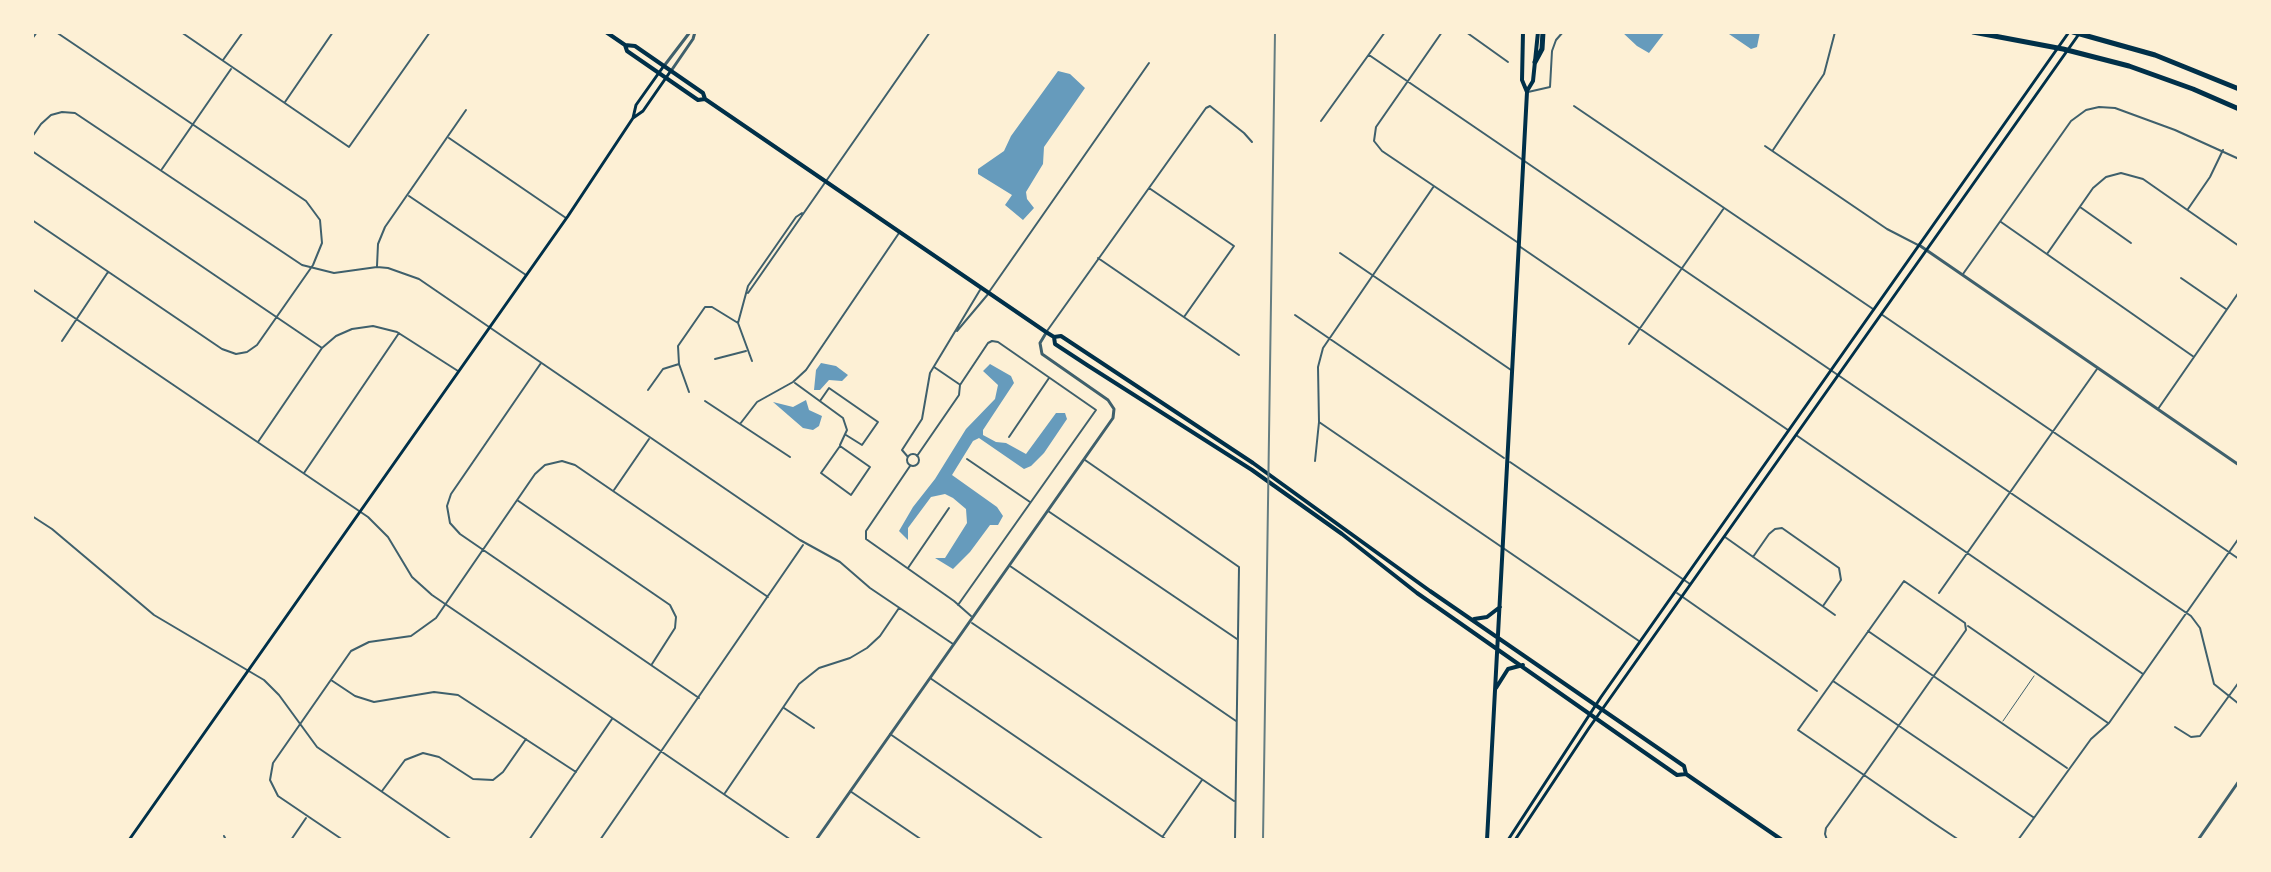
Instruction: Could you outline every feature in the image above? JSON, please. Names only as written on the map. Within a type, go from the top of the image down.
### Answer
[{"type":"highway","points":[[1535,62],[1542,49],[1541,32]]},
{"type":"highway","points":[[1973,32],[2063,49],[2121,64],[2239,109]]},
{"type":"highway","points":[[2071,32],[2155,55],[2239,89]]},
{"type":"main road","points":[[606,32],[625,45],[635,46],[704,94],[705,99],[1046,332],[1054,337],[1061,336],[1253,463],[1497,638],[1684,766],[1686,774]]},
{"type":"main road","points":[[1523,32],[1522,80],[1527,92]]},
{"type":"main road","points":[[1508,840],[1595,705],[2071,32]]},
{"type":"main road","points":[[1515,840],[1596,719],[2080,32]]},
{"type":"main road","points":[[625,45],[627,51],[698,100],[705,99]]},
{"type":"main road","points":[[1487,840],[1527,92],[1533,81],[1535,62]]},
{"type":"main road","points":[[129,840],[527,276],[633,118],[636,105],[664,66]]},
{"type":"main road","points":[[633,118],[643,111],[671,71]]},
{"type":"main road","points":[[1054,337],[1055,344],[1252,470],[1404,583],[1677,775],[1686,774],[1782,840]]},
{"type":"main road","points":[[1472,620],[1487,617],[1500,607]]},
{"type":"main road","points":[[1495,690],[1508,669],[1523,665]]},
{"type":"street","points":[[32,39],[37,32]]},
{"type":"street","points":[[32,220],[224,350],[242,353],[257,345],[310,268],[321,249],[323,236],[321,222],[313,209],[56,32]]},
{"type":"street","points":[[181,32],[349,147],[430,32]]},
{"type":"street","points":[[223,61],[243,32]]},
{"type":"street","points":[[284,103],[333,32]]},
{"type":"street","points":[[664,66],[692,32]]},
{"type":"street","points":[[671,71],[693,39],[692,32]]},
{"type":"street","points":[[752,361],[738,323],[748,286],[930,32]]},
{"type":"street","points":[[1321,121],[1385,32]]},
{"type":"street","points":[[1442,32],[1374,132],[1378,148],[1492,224],[1525,253],[1789,431]]},
{"type":"street","points":[[1466,32],[1508,62]]},
{"type":"street","points":[[1527,92],[1550,87],[1551,55],[1556,40],[1563,32]]},
{"type":"street","points":[[1772,151],[1824,74],[1835,32]]},
{"type":"street","points":[[1369,55],[2186,613],[2200,628],[2212,680],[2239,704]]},
{"type":"street","points":[[956,332],[964,327],[989,293],[1149,63]]},
{"type":"street","points":[[161,170],[232,67]]},
{"type":"street","points":[[816,840],[1112,421],[1114,409],[1108,400],[1042,354],[1040,343],[1046,332],[1206,108],[1210,106],[1252,142]]},
{"type":"street","points":[[1574,106],[1874,310]]},
{"type":"street","points":[[1962,275],[2071,121],[2082,112],[2095,107],[2115,108],[2239,159]]},
{"type":"street","points":[[377,267],[377,250],[382,233],[466,110]]},
{"type":"street","points":[[32,137],[51,115],[75,113],[310,268],[334,273],[377,267],[397,270],[419,279],[804,543],[840,562],[870,588],[953,644]]},
{"type":"street","points":[[447,137],[567,218]]},
{"type":"street","points":[[1765,146],[1887,229],[1919,245],[2239,465]]},
{"type":"street","points":[[2187,210],[2210,177],[2223,150]]},
{"type":"street","points":[[32,151],[322,348]]},
{"type":"street","points":[[2047,254],[2099,182],[2114,174],[2128,173],[2139,177],[2239,246]]},
{"type":"street","points":[[1315,461],[1319,422],[1319,361],[1329,338],[1434,186]]},
{"type":"street","points":[[1148,187],[1234,246],[1184,317]]},
{"type":"street","points":[[407,195],[527,276]]},
{"type":"street","points":[[2080,207],[2131,243]]},
{"type":"street","points":[[1629,344],[1724,208]]},
{"type":"street","points":[[2000,221],[2194,357]]},
{"type":"street","points":[[740,424],[757,402],[793,382],[806,370],[899,232]]},
{"type":"street","points":[[1340,253],[1512,370]]},
{"type":"street","points":[[1098,258],[1239,355]]},
{"type":"street","points":[[62,341],[109,272]]},
{"type":"street","points":[[2181,278],[2227,310]]},
{"type":"street","points":[[908,457],[902,450],[922,419],[927,381],[933,367],[981,288]]},
{"type":"street","points":[[32,289],[359,510],[384,532],[418,584],[791,840]]},
{"type":"street","points":[[2158,409],[2239,292]]},
{"type":"street","points":[[689,392],[679,364],[680,342],[703,307],[712,307],[738,323]]},
{"type":"street","points":[[1881,314],[2239,559]]},
{"type":"street","points":[[1295,315],[1691,585]]},
{"type":"street","points":[[258,443],[322,348],[336,336],[356,328],[379,326],[399,333],[458,371]]},
{"type":"street","points":[[303,474],[399,333]]},
{"type":"street","points":[[958,605],[1096,410],[992,341],[960,385],[959,395],[917,456],[918,464],[910,466],[866,531],[866,538],[958,605],[970,619],[1235,802]]},
{"type":"street","points":[[715,359],[747,350]]},
{"type":"street","points":[[541,363],[451,494],[447,504],[448,515],[456,531],[699,698]]},
{"type":"street","points":[[648,390],[661,370],[679,364]]},
{"type":"street","points":[[933,367],[960,385]]},
{"type":"street","points":[[1939,593],[2098,368]]},
{"type":"street","points":[[1009,437],[1049,377]]},
{"type":"street","points":[[793,382],[843,418],[847,426],[846,435],[821,473],[851,495],[870,467],[840,446]]},
{"type":"street","points":[[820,401],[829,388],[878,422],[862,445],[846,435]]},
{"type":"street","points":[[705,401],[790,457]]},
{"type":"street","points":[[1319,422],[1640,642]]},
{"type":"street","points":[[1796,435],[2143,674]]},
{"type":"street","points":[[613,491],[649,438]]},
{"type":"street","points":[[910,466],[906,461],[908,457],[913,454],[917,456]]},
{"type":"street","points":[[967,459],[1031,503]]},
{"type":"street","points":[[1084,460],[1239,567],[1235,840]]},
{"type":"street","points":[[343,840],[278,796],[271,784],[273,763],[345,657],[356,647],[413,635],[429,625],[536,472],[553,462],[573,464],[768,597]]},
{"type":"street","points":[[517,500],[670,605],[676,617],[674,631],[651,665]]},
{"type":"street","points":[[908,569],[949,508]]},
{"type":"street","points":[[1048,511],[1238,640]]},
{"type":"street","points":[[32,516],[52,529],[154,615],[248,670],[273,689],[321,750],[452,840]]},
{"type":"street","points":[[1753,557],[1775,529],[1782,528],[1805,544],[1839,568],[1841,574],[1841,580],[1823,606]]},
{"type":"street","points":[[1724,537],[1835,615]]},
{"type":"street","points":[[2018,840],[2091,739],[2109,723],[2239,538]]},
{"type":"street","points":[[600,840],[804,543]]},
{"type":"street","points":[[1009,565],[1237,722]]},
{"type":"street","points":[[1959,840],[1798,730],[1904,581],[2109,723]]},
{"type":"street","points":[[1675,592],[1817,691]]},
{"type":"street","points":[[724,794],[796,687],[815,670],[856,655],[872,644],[899,608]]},
{"type":"street","points":[[1829,840],[1826,829],[1966,630],[1966,625]]},
{"type":"street","points":[[1867,630],[2069,769]]},
{"type":"street","points":[[930,677],[1167,840]]},
{"type":"street","points":[[330,679],[355,696],[369,701],[434,692],[454,693],[576,772]]},
{"type":"street","points":[[1832,680],[2034,818]]},
{"type":"street","points":[[2175,727],[2192,738],[2202,734],[2239,682]]},
{"type":"street","points":[[783,707],[814,728]]},
{"type":"street","points":[[529,840],[612,718]]},
{"type":"street","points":[[890,734],[1044,840]]},
{"type":"street","points":[[382,792],[405,760],[423,753],[436,755],[473,779],[493,780],[503,772],[526,739]]},
{"type":"street","points":[[1162,837],[1202,780]]},
{"type":"street","points":[[2198,840],[2239,781]]},
{"type":"street","points":[[850,791],[922,840]]},
{"type":"street","points":[[291,840],[307,816]]},
{"type":"lane","points":[[2001,723],[2036,673]]},
{"type":"water","points":[[1622,32],[1665,32],[1649,53]]},
{"type":"water","points":[[1726,32],[1760,32],[1757,47],[1751,49]]},
{"type":"water","points":[[1058,71],[1070,74],[1085,88],[1044,147],[1043,164],[1026,192],[1034,208],[1023,220],[1005,205],[1012,195],[978,174],[978,169],[1004,151],[1011,136]]},
{"type":"water","points":[[821,363],[836,366],[848,375],[842,381],[829,380],[820,390],[814,390],[816,370]]},
{"type":"water","points":[[990,364],[1011,376],[1014,383],[983,430],[983,435],[1026,454],[1056,413],[1065,413],[1067,419],[1044,453],[1024,469],[979,438],[973,441],[952,475],[997,507],[1003,516],[998,525],[990,525],[953,569],[935,558],[945,558],[967,523],[966,509],[953,498],[945,494],[931,497],[908,528],[908,540],[899,531],[966,429],[995,399],[998,385],[983,371]]},
{"type":"water","points":[[806,400],[809,410],[822,416],[819,426],[813,430],[803,428],[773,402],[793,407]]},
{"type":"railway","points":[[1263,840],[1275,32]]}]
